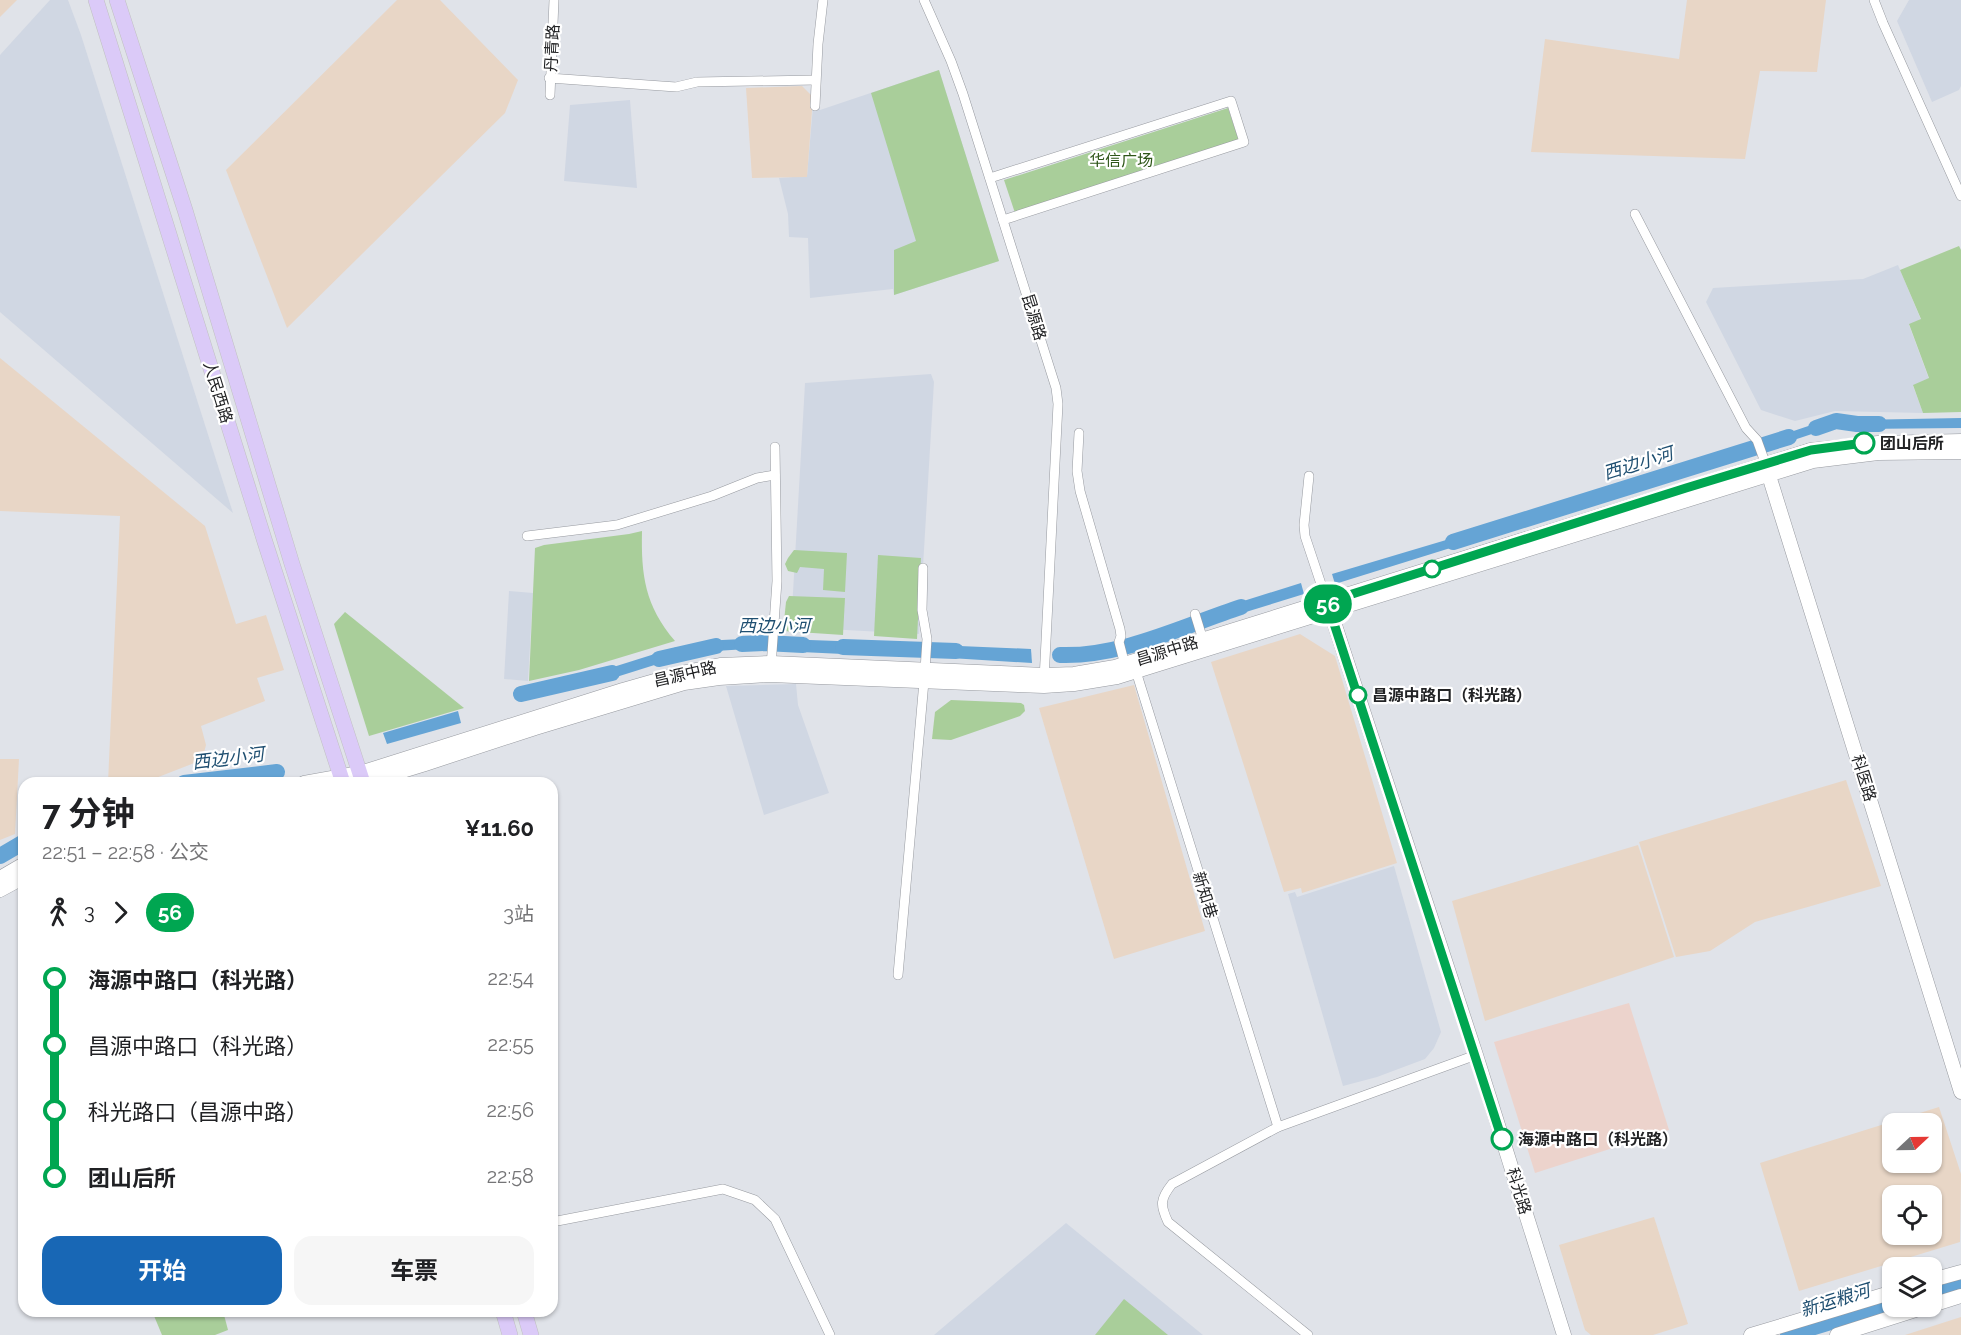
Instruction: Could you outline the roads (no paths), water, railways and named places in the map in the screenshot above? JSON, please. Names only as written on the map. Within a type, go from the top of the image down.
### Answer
[{"type":"main road","name":"人民西路","points":[[96,0],[265,542],[342,777]]},
{"type":"main road","name":"人民西路","points":[[117,0],[185,210],[292,564],[362,777]]},
{"type":"main road","name":"昌源中路","points":[[1768,470],[1811,450],[1852,444],[1961,441]]},
{"type":"main road","name":"昌源中路","points":[[371,777],[501,728],[686,672],[720,665],[1045,676],[1074,684],[1768,470],[1853,455],[1961,452]]},
{"type":"main road","name":"科医路","points":[[1768,470],[1958,1073],[1961,1092]]},
{"type":"main road","name":"昌源中路","points":[[1130,668],[1202,638],[1329,607]]},
{"type":"main road","name":"科光路","points":[[1329,607],[1476,1055],[1564,1335]]},
{"type":"main road","points":[[0,878],[18,868]]},
{"type":"main road","points":[[0,890],[18,880]]},
{"type":"main road","points":[[1942,1277],[1961,1272]]},
{"type":"main road","points":[[1751,1335],[1882,1295]]},
{"type":"main road","points":[[1942,1302],[1961,1296]]},
{"type":"main road","points":[[505,1317],[510,1335]]},
{"type":"main road","points":[[526,1317],[531,1335]]},
{"type":"main road","points":[[1837,1335],[1895,1317]]},
{"type":"street","name":"丹青路","points":[[550,95],[554,0]]},
{"type":"street","points":[[814,106],[823,0]]},
{"type":"street","name":"昆源路","points":[[924,0],[951,61],[990,178],[1057,396],[1045,676]]},
{"type":"street","points":[[1874,0],[1961,196]]},
{"type":"street","points":[[549,78],[676,87],[697,82],[815,80]]},
{"type":"street","points":[[990,178],[1231,101],[1244,142],[1003,220]]},
{"type":"street","points":[[1635,214],[1746,428],[1757,440],[1768,470]]},
{"type":"street","name":"新知巷","points":[[1078,433],[1078,479],[1120,629],[1119,642],[1130,668],[1278,1127]]},
{"type":"street","points":[[771,665],[777,581],[775,447]]},
{"type":"street","points":[[527,536],[617,525],[712,496],[757,478],[775,475]]},
{"type":"street","points":[[1309,476],[1304,525],[1308,546],[1329,607]]},
{"type":"street","points":[[898,975],[927,639],[922,610],[923,568]]},
{"type":"street","points":[[1195,614],[1202,638]]},
{"type":"street","points":[[1308,1335],[1168,1222],[1161,1208],[1164,1194],[1172,1184],[1278,1127],[1476,1055]]},
{"type":"street","points":[[558,1221],[723,1189],[755,1200],[775,1219],[830,1335]]},
{"type":"water","points":[[1835,417],[1836,426],[1770,448],[1767,440]]},
{"type":"water","points":[[1961,418],[1961,428],[1857,429],[1857,420]]},
{"type":"water","points":[[1750,443],[1754,454],[1688,474],[1686,464]]},
{"type":"water","points":[[1676,466],[1679,476],[1618,496],[1615,486]]},
{"type":"water","points":[[1606,490],[1609,499],[1558,515],[1555,506]]},
{"type":"water","points":[[1544,509],[1547,516],[1492,537],[1489,528]]},
{"type":"water","points":[[1473,532],[1476,540],[1335,584],[1332,574]]},
{"type":"water","points":[[1301,583],[1304,594],[1223,619],[1218,609]]},
{"type":"water","points":[[1185,622],[1188,631],[1128,651],[1127,641]]},
{"type":"water","points":[[765,638],[764,648],[715,651],[697,655],[693,645],[722,640]]},
{"type":"water","points":[[782,639],[865,642],[864,655],[780,651]]},
{"type":"water","points":[[875,642],[921,643],[920,657],[876,654]]},
{"type":"water","points":[[1113,643],[1115,654],[1059,661],[1060,651]]},
{"type":"water","points":[[936,645],[1031,649],[1032,663],[934,657]]},
{"type":"water","points":[[677,647],[680,657],[594,684],[591,674]]},
{"type":"water","points":[[575,677],[578,688],[523,700],[519,689]]},
{"type":"water","points":[[458,711],[461,723],[387,744],[383,733]]},
{"type":"waterway","name":"西边小河","points":[[1816,428],[1836,421],[1879,424]]},
{"type":"waterway","name":"西边小河","points":[[1453,542],[1789,437]]},
{"type":"waterway","name":"西边小河","points":[[1060,655],[1083,654],[1129,646],[1241,607]]},
{"type":"waterway","name":"西边小河","points":[[742,644],[803,645]]},
{"type":"waterway","name":"西边小河","points":[[659,659],[716,646]]},
{"type":"waterway","name":"西边小河","points":[[843,647],[956,651]]},
{"type":"waterway","name":"西边小河","points":[[521,694],[612,673]]},
{"type":"waterway","name":"西边小河","points":[[235,777],[277,772]]},
{"type":"waterway","name":"西边小河","points":[[0,856],[18,846]]},
{"type":"waterway","name":"新运粮河","points":[[1942,1288],[1961,1282]]},
{"type":"waterway","name":"新运粮河","points":[[1788,1335],[1882,1306]]},
{"type":"place","name":"团山后所","points":[[1864,443]]},
{"type":"place","name":"昌源中路口（科光路）","points":[[1358,695]]},
{"type":"place","name":"海源中路口（科光路）","points":[[1502,1139]]},
{"type":"park label","name":"华信广场","points":[[1121,160]]}]
